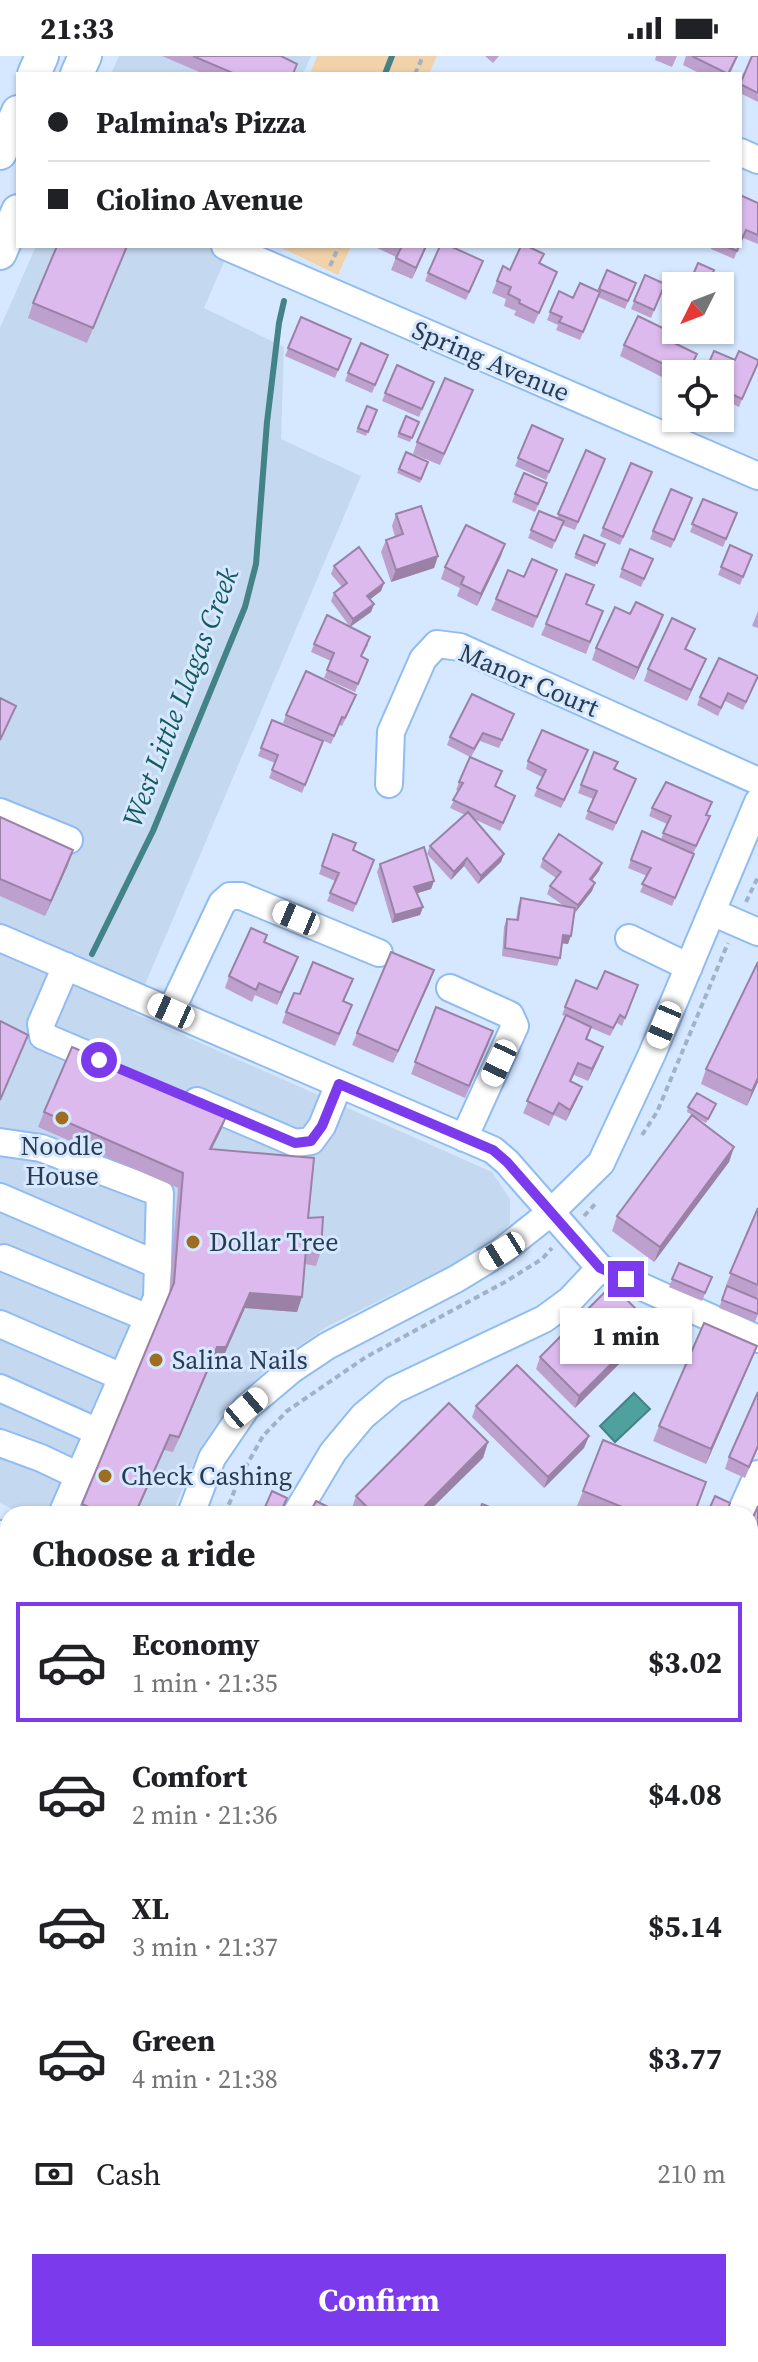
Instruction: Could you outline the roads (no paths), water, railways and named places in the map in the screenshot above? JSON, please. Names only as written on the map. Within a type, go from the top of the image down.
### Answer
[{"type":"main road","points":[[7,153],[16,119]]},
{"type":"main road","points":[[0,253],[16,216]]},
{"type":"street","name":"Spring Avenue","points":[[230,248],[758,476]]},
{"type":"street","name":"Manor Court","points":[[389,784],[391,732],[423,659],[437,644],[460,647],[758,781]]},
{"type":"street","points":[[194,1506],[212,1458],[246,1408],[291,1370],[327,1346],[456,1279],[502,1251],[550,1213],[601,1163],[646,1067],[758,802]]},
{"type":"street","points":[[0,812],[69,840]]},
{"type":"street","points":[[171,1011],[222,903],[230,896],[241,896],[379,953]]},
{"type":"street","points":[[712,912],[758,932]]},
{"type":"street","points":[[0,938],[493,1150],[600,1268],[758,1339]]},
{"type":"street","points":[[629,938],[689,967]]},
{"type":"street","points":[[66,966],[41,1024],[43,1036],[127,1072]]},
{"type":"street","points":[[450,988],[510,1015],[515,1026],[464,1138]]},
{"type":"street","points":[[169,1089],[295,1143],[311,1141],[322,1126],[339,1084]]},
{"type":"street","points":[[0,1142],[41,1148],[160,1193],[157,1298],[66,1506]]},
{"type":"street","points":[[0,1197],[158,1265]]},
{"type":"street","points":[[1,1260],[148,1318]]},
{"type":"street","points":[[301,1506],[333,1452],[363,1416],[394,1390],[544,1319],[570,1300],[600,1268]]},
{"type":"street","points":[[0,1324],[122,1377]]},
{"type":"street","points":[[0,1388],[98,1432]]},
{"type":"street","points":[[0,1443],[79,1476]]},
{"type":"street","points":[[744,1506],[758,1474]]},
{"type":"waterway","name":"West Little Llagas Creek","points":[[386,72],[392,56]]},
{"type":"waterway","name":"West Little Llagas Creek","points":[[92,954],[153,831],[245,607],[256,564],[267,422],[284,301]]},
{"type":"place","name":"Noodle House","points":[[62,1118]]},
{"type":"place","name":"Dollar Tree","points":[[193,1242]]},
{"type":"place","name":"Salina Nails","points":[[156,1360]]},
{"type":"place","name":"Check Cashing","points":[[105,1476]]}]
